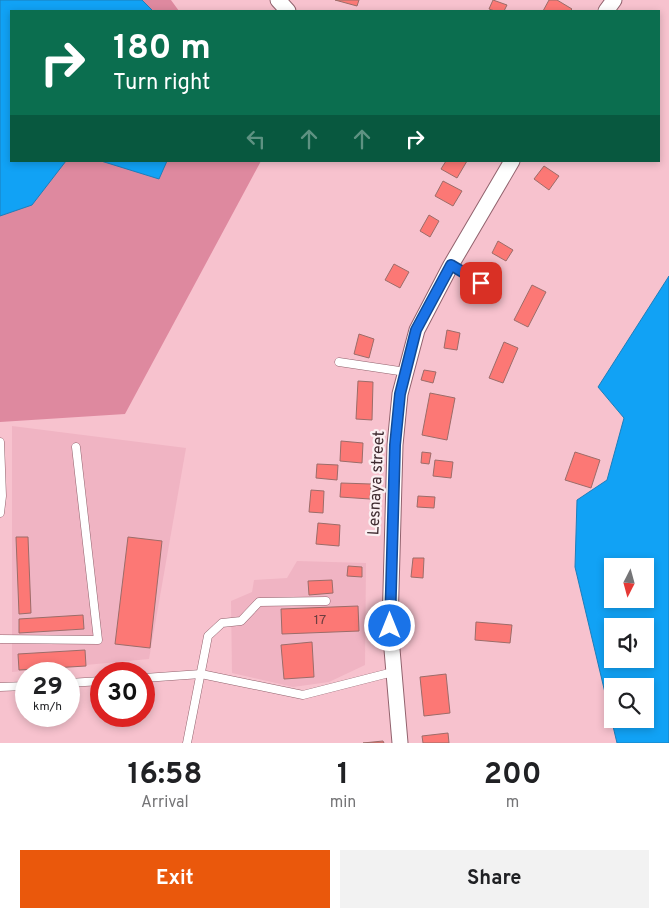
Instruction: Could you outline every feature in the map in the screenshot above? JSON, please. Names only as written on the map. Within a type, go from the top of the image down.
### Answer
[{"type":"street","points":[[278,0],[287,10]]},
{"type":"street","name":"Lesnaya street","points":[[400,743],[390,626],[390,572],[395,445],[400,394],[416,330],[451,265],[511,162]]},
{"type":"lane","points":[[451,265],[481,283]]},
{"type":"lane","points":[[339,362],[406,372]]},
{"type":"lane","points":[[0,442],[2,496],[0,513]]},
{"type":"lane","points":[[0,639],[98,640],[76,447]]},
{"type":"lane","points":[[187,743],[208,636],[222,623],[241,621],[259,602],[326,602]]},
{"type":"lane","points":[[155,677],[201,674],[302,695],[393,672]]},
{"type":"lane","points":[[0,687],[15,686]]},
{"type":"shaded area","points":[[0,0],[171,0],[178,10],[10,10],[10,162],[260,162],[125,414],[0,422]]},
{"type":"shaded area","points":[[12,426],[186,448],[149,659],[90,662],[90,665],[80,666],[80,662],[15,662],[15,672],[12,672]]},
{"type":"shaded area","points":[[297,561],[366,563],[365,665],[329,682],[293,687],[232,673],[231,601],[252,592],[254,580],[287,578]]},
{"type":"water","points":[[0,0],[142,0],[152,10],[10,10],[10,162],[65,162],[32,205],[0,216]]},
{"type":"water","points":[[104,162],[167,162],[159,179]]},
{"type":"water","points":[[669,276],[669,743],[617,743],[613,728],[654,728],[654,678],[604,678],[604,689],[575,567],[577,500],[607,480],[624,418],[598,387]]},
{"type":"building","points":[[335,0],[359,0],[357,6]]},
{"type":"building","points":[[493,0],[507,5],[504,10],[489,9]]},
{"type":"building","points":[[549,0],[557,0],[572,9],[571,10],[544,10]]},
{"type":"building","points":[[445,162],[466,162],[457,178],[441,169]]},
{"type":"building","points":[[544,166],[559,176],[549,190],[534,179]]},
{"type":"building","points":[[443,181],[462,191],[453,206],[435,196]]},
{"type":"building","points":[[429,215],[439,221],[430,237],[420,231]]},
{"type":"building","points":[[498,241],[513,250],[506,261],[492,253]]},
{"type":"building","points":[[394,264],[409,272],[400,288],[385,280]]},
{"type":"building","points":[[532,285],[546,292],[528,327],[514,320]]},
{"type":"building","points":[[447,330],[460,333],[457,350],[444,348]]},
{"type":"building","points":[[359,334],[374,339],[369,358],[354,354]]},
{"type":"building","points":[[504,342],[518,348],[503,383],[489,378]]},
{"type":"building","points":[[424,370],[436,372],[433,383],[421,380]]},
{"type":"building","points":[[358,381],[373,382],[372,420],[356,419]]},
{"type":"building","points":[[430,393],[455,398],[447,440],[422,435]]},
{"type":"building","points":[[341,441],[363,443],[362,463],[340,461]]},
{"type":"building","points":[[422,452],[431,453],[429,464],[421,463]]},
{"type":"building","points":[[575,452],[600,460],[591,488],[565,480]]},
{"type":"building","points":[[435,460],[453,462],[451,478],[433,476]]},
{"type":"building","points":[[317,464],[338,465],[337,480],[316,478]]},
{"type":"building","points":[[341,483],[371,484],[370,499],[340,497]]},
{"type":"building","points":[[311,490],[324,491],[323,513],[309,512]]},
{"type":"building","points":[[418,496],[435,497],[434,508],[417,507]]},
{"type":"building","points":[[318,523],[340,525],[339,546],[316,544]]},
{"type":"building","points":[[16,537],[28,537],[31,613],[19,614]]},
{"type":"building","points":[[128,537],[162,541],[150,648],[115,644]]},
{"type":"building","points":[[413,558],[424,558],[423,578],[411,577]]},
{"type":"building","points":[[348,566],[362,567],[362,577],[347,576]]},
{"type":"building","points":[[332,580],[333,593],[309,595],[308,581]]},
{"type":"building","points":[[358,606],[359,631],[282,634],[281,609]]},
{"type":"building","points":[[83,615],[84,629],[19,633],[19,619]]},
{"type":"building","points":[[476,622],[512,625],[510,643],[475,640]]},
{"type":"building","points":[[312,642],[314,677],[284,679],[281,645]]},
{"type":"building","points":[[85,650],[86,666],[80,666],[80,662],[18,662],[18,654]]},
{"type":"building","points":[[446,674],[450,713],[424,716],[420,677]]},
{"type":"building","points":[[448,733],[449,743],[423,743],[422,736]]},
{"type":"building","points":[[383,741],[384,743],[363,743]]},
{"type":"route","points":[[390,626],[395,445],[400,394],[416,330],[451,265],[481,283]]}]
